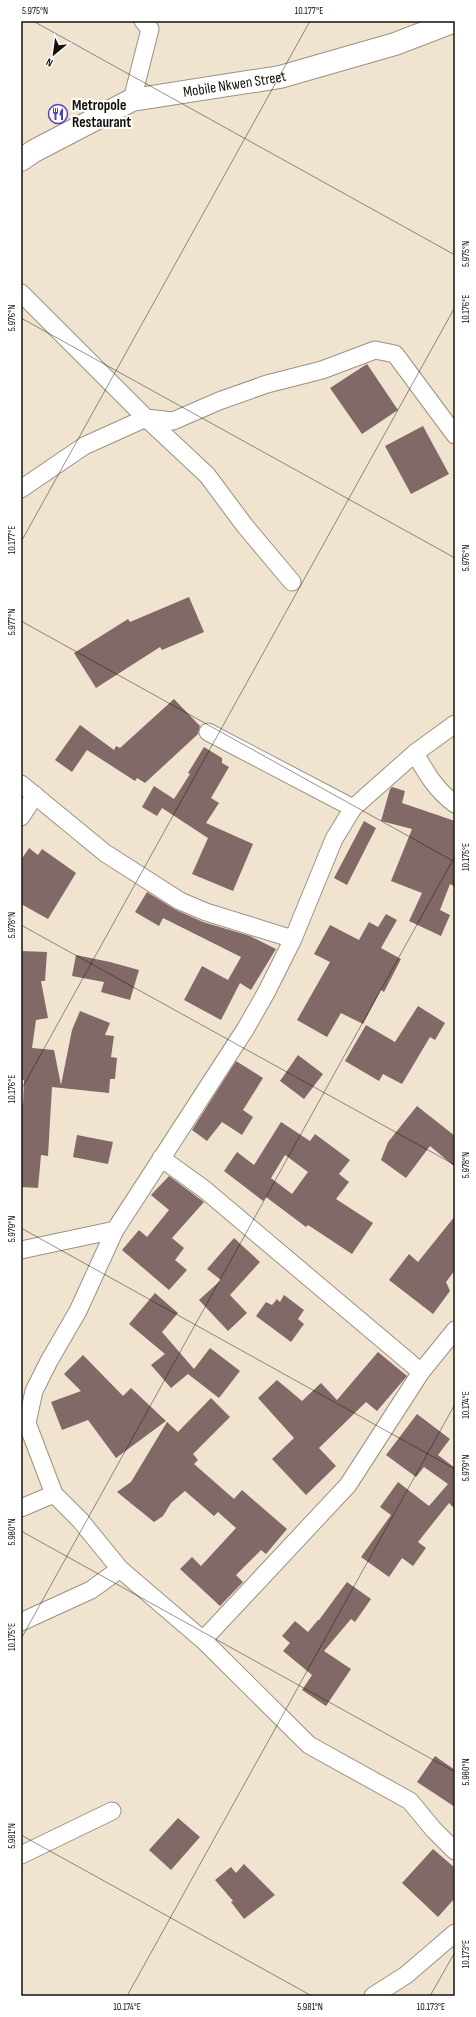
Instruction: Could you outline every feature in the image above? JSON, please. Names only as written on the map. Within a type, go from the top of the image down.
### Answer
[{"type":"highway","name":"Mobile Nkwen Street","points":[[21,160],[34,151],[132,100],[280,77],[395,44],[455,21]]},
{"type":"street","points":[[132,100],[149,24]]},
{"type":"street","points":[[21,293],[146,418],[207,476],[245,526],[292,582]]},
{"type":"street","points":[[21,489],[84,446],[146,418],[173,421],[219,401],[267,384],[322,370],[375,350],[395,354],[455,434]]},
{"type":"street","points":[[455,724],[415,753],[353,808],[334,838],[293,939],[268,991],[246,1028],[115,1230],[78,1311],[48,1361],[34,1391],[27,1423],[54,1494],[80,1520],[120,1569],[203,1640],[309,1745],[410,1802],[433,1829],[455,1851]]},
{"type":"street","points":[[208,732],[353,808]]},
{"type":"street","points":[[415,753],[429,778],[443,795],[455,804]]},
{"type":"street","points":[[21,784],[105,853],[180,901],[206,912],[293,939]]},
{"type":"street","points":[[21,817],[35,795]]},
{"type":"street","points":[[161,1158],[204,1189],[421,1372]]},
{"type":"street","points":[[21,1250],[115,1230]]},
{"type":"street","points":[[203,1640],[348,1485],[421,1372],[455,1330]]},
{"type":"street","points":[[21,1508],[54,1494]]},
{"type":"street","points":[[21,1622],[91,1590],[120,1569]]},
{"type":"street","points":[[21,1855],[112,1811]]},
{"type":"street","points":[[373,1996],[406,1975],[455,1933]]},
{"type":"building","points":[[367,364],[398,410],[362,434],[330,388]]},
{"type":"building","points":[[423,426],[449,474],[411,494],[385,446]]},
{"type":"building","points":[[189,597],[204,632],[162,650],[160,647],[96,688],[74,653],[128,619],[130,622]]},
{"type":"building","points":[[174,699],[200,726],[198,734],[145,783],[137,778],[135,781],[87,750],[72,772],[55,760],[80,725],[114,750],[116,746],[120,748]]},
{"type":"building","points":[[204,747],[222,758],[222,763],[229,767],[211,798],[219,803],[206,823],[253,844],[233,891],[192,874],[208,838],[162,808],[157,816],[142,807],[154,786],[174,799],[190,774],[188,773]]},
{"type":"building","points":[[392,787],[405,791],[402,803],[455,821],[455,887],[450,884],[440,910],[450,915],[441,936],[409,921],[422,893],[391,881],[412,829],[381,821],[390,789]]},
{"type":"building","points":[[364,821],[376,828],[347,885],[334,878]]},
{"type":"building","points":[[29,848],[38,855],[42,849],[76,873],[48,919],[21,904],[21,860]]},
{"type":"building","points":[[147,892],[176,910],[203,922],[250,936],[276,949],[251,990],[240,983],[221,1020],[184,1000],[202,966],[228,980],[241,957],[163,918],[159,926],[135,912]]},
{"type":"building","points":[[386,914],[397,920],[381,948],[401,959],[384,992],[381,990],[363,1024],[341,1013],[327,1037],[297,1020],[330,962],[314,954],[330,925],[359,940],[369,922],[378,927]]},
{"type":"building","points":[[21,951],[47,952],[45,981],[41,981],[48,1018],[36,1020],[32,1048],[54,1050],[61,1085],[72,1030],[80,1011],[110,1023],[105,1035],[114,1036],[111,1057],[117,1058],[115,1079],[110,1079],[109,1093],[52,1087],[48,1156],[41,1155],[38,1188],[21,1187],[21,1104],[23,1104],[24,1080],[21,1080]]},
{"type":"building","points":[[76,955],[139,970],[130,1000],[101,992],[104,982],[72,976]]},
{"type":"building","points":[[418,1006],[445,1023],[435,1040],[430,1037],[402,1084],[383,1074],[379,1081],[345,1061],[366,1025],[395,1042]]},
{"type":"building","points":[[298,1055],[323,1074],[304,1099],[280,1081]]},
{"type":"building","points":[[236,1061],[263,1078],[243,1110],[253,1117],[242,1135],[222,1122],[207,1141],[192,1130]]},
{"type":"building","points":[[417,1106],[455,1136],[455,1167],[430,1146],[406,1178],[381,1160],[388,1142]]},
{"type":"building","points":[[281,1122],[310,1141],[315,1134],[350,1160],[339,1174],[349,1182],[336,1199],[373,1223],[352,1254],[308,1225],[306,1227],[266,1197],[263,1201],[224,1171],[237,1152],[254,1165]],"holes":[[[285,1155],[308,1172],[292,1194],[271,1178]]]},
{"type":"building","points":[[77,1135],[113,1142],[108,1164],[73,1157]]},
{"type":"building","points":[[169,1176],[204,1202],[172,1238],[184,1248],[175,1260],[187,1270],[169,1290],[122,1250],[139,1230],[147,1237],[169,1210],[151,1195]]},
{"type":"building","points":[[455,1216],[455,1270],[446,1282],[450,1291],[433,1314],[389,1280],[409,1254],[418,1262]]},
{"type":"building","points":[[234,1238],[260,1262],[230,1295],[247,1313],[228,1331],[199,1300],[221,1280],[207,1269]]},
{"type":"building","points":[[155,1293],[178,1313],[162,1332],[194,1369],[210,1348],[240,1371],[219,1398],[188,1374],[171,1388],[151,1365],[165,1354],[129,1324]]},
{"type":"building","points":[[284,1295],[304,1310],[298,1319],[304,1324],[291,1342],[256,1316],[266,1302],[272,1305],[277,1299],[280,1302]]},
{"type":"building","points":[[378,1352],[407,1376],[377,1411],[366,1402],[319,1448],[336,1466],[306,1495],[272,1459],[294,1438],[258,1398],[277,1380],[302,1401],[321,1383],[337,1400]]},
{"type":"building","points":[[83,1355],[123,1396],[131,1388],[166,1421],[116,1458],[88,1420],[62,1430],[51,1402],[81,1391],[64,1374]]},
{"type":"building","points":[[211,1398],[230,1417],[193,1454],[198,1460],[194,1464],[234,1499],[242,1490],[287,1529],[266,1554],[261,1550],[236,1575],[243,1582],[220,1606],[180,1569],[192,1557],[201,1566],[236,1528],[218,1512],[214,1516],[185,1491],[171,1503],[163,1516],[154,1522],[117,1492],[131,1482],[167,1422],[178,1432]]},
{"type":"building","points":[[417,1414],[450,1439],[438,1455],[455,1468],[455,1509],[449,1503],[418,1542],[426,1548],[413,1566],[402,1558],[389,1577],[361,1557],[391,1515],[380,1507],[398,1482],[429,1506],[448,1484],[424,1467],[416,1477],[386,1455]]},
{"type":"building","points":[[347,1582],[371,1599],[355,1622],[351,1619],[324,1651],[351,1669],[326,1706],[302,1690],[312,1675],[283,1651],[290,1643],[282,1636],[295,1621],[308,1632],[319,1620]]},
{"type":"building","points":[[435,1756],[455,1770],[455,1807],[417,1782]]},
{"type":"building","points":[[178,1818],[200,1837],[171,1870],[149,1850]]},
{"type":"building","points":[[433,1849],[455,1868],[455,1898],[438,1917],[402,1883]]},
{"type":"building","points":[[244,1864],[275,1895],[244,1919],[231,1902],[233,1901],[215,1880],[231,1867],[236,1873]]},
{"type":"place","name":"Metropole Restaurant","points":[[58,114]]}]
